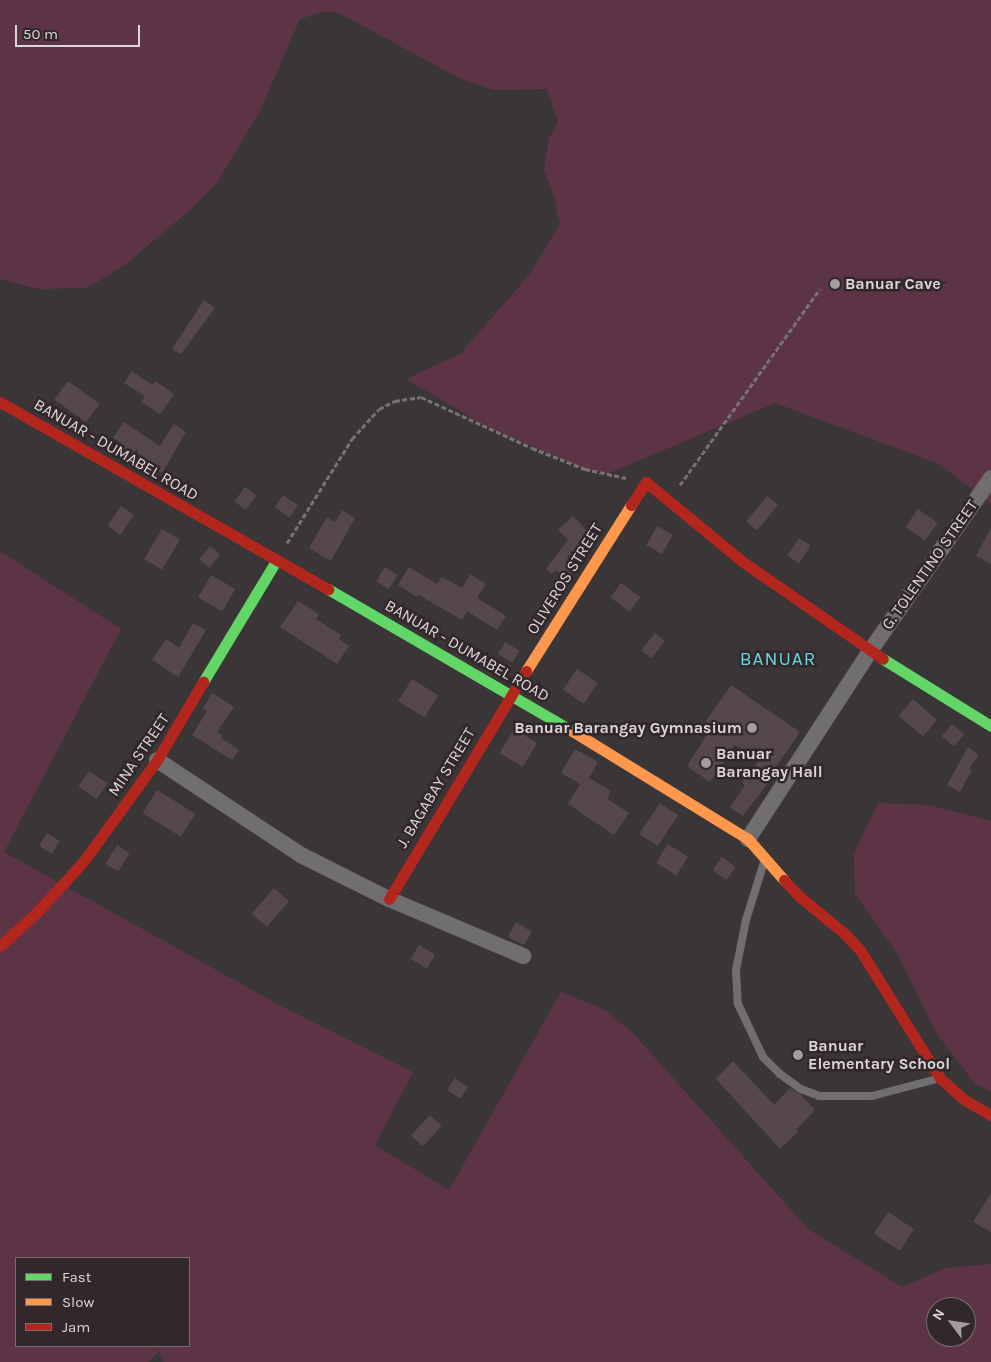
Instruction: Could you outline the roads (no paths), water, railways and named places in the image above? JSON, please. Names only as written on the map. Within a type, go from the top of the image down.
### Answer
[{"type":"street","name":"BANUAR - DUMABEL ROAD","points":[[0,402],[511,694],[748,839],[799,896],[845,934],[860,950],[940,1078],[963,1099],[991,1115]]},
{"type":"street","name":"G. TOLENTINO STREET","points":[[748,839],[870,651],[991,478]]},
{"type":"street","name":"OLIVEROS STREET","points":[[511,694],[646,482],[743,562],[870,651]]},
{"type":"street","name":"MINA STREET","points":[[0,946],[36,913],[83,862],[157,760],[276,561]]},
{"type":"street","points":[[870,651],[991,726]]},
{"type":"street","name":"J. BAGABAY STREET","points":[[388,899],[511,694]]},
{"type":"street","points":[[157,760],[301,854],[388,899],[523,956]]},
{"type":"lane","points":[[766,858],[746,920],[736,970],[738,1004],[763,1057],[780,1074],[801,1089],[819,1096],[872,1096],[940,1078]]},
{"type":"place","name":"Banuar Cave","points":[[835,284]]},
{"type":"place","name":"Banuar Barangay Gymnasium","points":[[752,728]]},
{"type":"place","name":"Banuar Barangay Hall","points":[[706,763]]},
{"type":"place","name":"Banuar Elementary School","points":[[798,1055]]},
{"type":"district","name":"BANUAR","points":[[778,660]]}]
